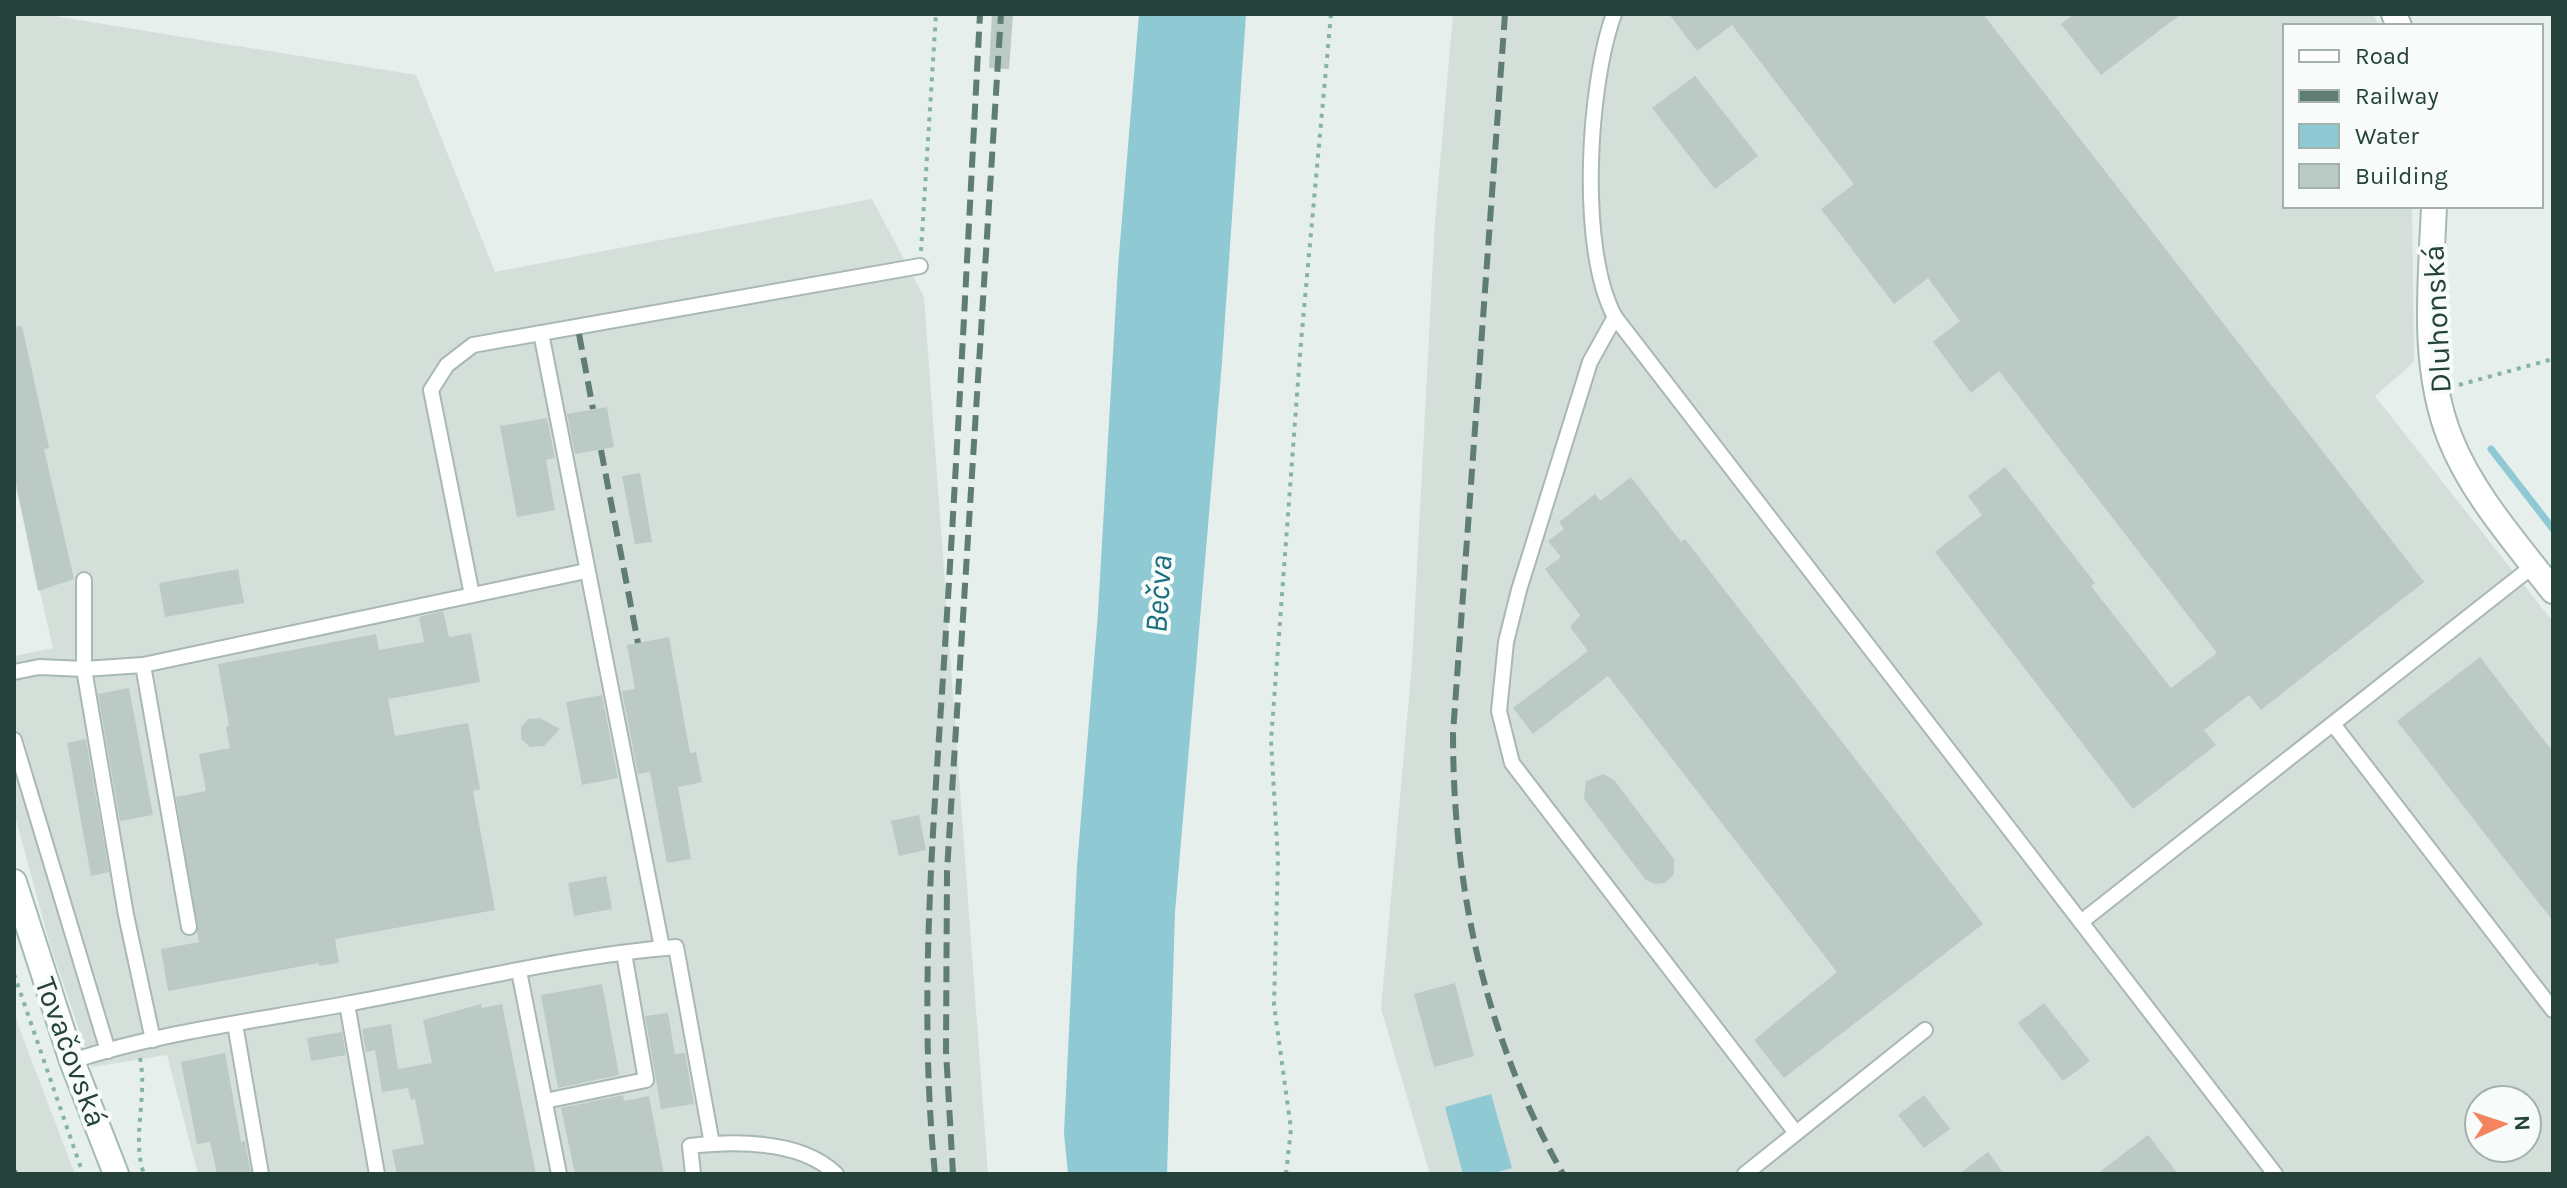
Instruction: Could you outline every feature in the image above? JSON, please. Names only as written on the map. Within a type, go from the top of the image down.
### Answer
[{"type":"street","name":"Dluhonská","points":[[2434,208],[2431,333],[2443,419],[2462,463],[2553,591]]},
{"type":"street","name":"Tovačovská","points":[[14,882],[72,1061],[116,1174]]},
{"type":"lane","points":[[1614,14],[1601,74],[1591,184],[1594,252],[1603,295],[1615,317],[2275,1174]]},
{"type":"lane","points":[[472,595],[431,390],[447,365],[473,345],[920,266]]},
{"type":"lane","points":[[1615,317],[1590,362],[1519,590],[1501,680],[1499,711],[1503,736],[1512,763],[1796,1133]]},
{"type":"lane","points":[[541,333],[662,948]]},
{"type":"lane","points":[[2081,922],[2533,566]]},
{"type":"lane","points":[[14,672],[39,667],[84,669],[143,665],[586,571]]},
{"type":"lane","points":[[84,580],[84,669],[126,915],[153,1040]]},
{"type":"lane","points":[[143,665],[189,927]]},
{"type":"lane","points":[[2333,724],[2553,1010]]},
{"type":"lane","points":[[14,740],[108,1051]]},
{"type":"lane","points":[[72,1061],[153,1040],[235,1024],[519,971],[676,947],[712,1144]]},
{"type":"lane","points":[[545,1101],[646,1080],[624,953]]},
{"type":"lane","points":[[519,971],[559,1174]]},
{"type":"lane","points":[[347,1004],[377,1174]]},
{"type":"lane","points":[[235,1024],[261,1174]]},
{"type":"lane","points":[[1745,1174],[1925,1030]]},
{"type":"lane","points":[[693,1174],[690,1146],[712,1144],[782,1148],[812,1158],[836,1174]]},
{"type":"path","points":[[920,266],[936,14]]},
{"type":"path","points":[[1286,1174],[1291,1129],[1274,1005],[1278,859],[1271,741],[1301,342],[1331,14]]},
{"type":"path","points":[[2437,391],[2553,359]]},
{"type":"path","points":[[14,974],[83,1174]]},
{"type":"path","points":[[137,1044],[142,1069],[138,1158],[144,1174]]},
{"type":"shaded area","points":[[14,14],[42,14],[416,75],[495,272],[872,199],[924,297],[988,1174],[198,1174],[167,1055],[92,1067],[50,945],[14,812],[14,656],[53,648],[14,480]]},
{"type":"shaded area","points":[[1453,14],[2373,14],[2378,24],[2283,24],[2283,208],[2412,208],[2414,362],[2375,396],[2553,622],[2553,1174],[1430,1174],[1381,1009],[1412,664],[1435,221]]},
{"type":"shaded area","points":[[14,1009],[18,1025],[75,1174],[14,1174]]},
{"type":"water","name":"Bečva","points":[[1139,14],[1246,14],[1222,362],[1175,912],[1167,1174],[1068,1174],[1064,1133],[1077,866],[1098,613],[1118,267]]},
{"type":"water","points":[[1491,1094],[1512,1168],[1491,1174],[1463,1174],[1445,1107]]},
{"type":"building","points":[[992,14],[1013,14],[1009,69],[989,68]]},
{"type":"building","points":[[1669,14],[1983,14],[2424,582],[2261,710],[2249,695],[2204,730],[2216,745],[2133,809],[1935,552],[1982,515],[1968,496],[2005,467],[2095,583],[2091,586],[2171,688],[2217,653],[1999,371],[1971,393],[1933,342],[1960,321],[1928,278],[1894,304],[1821,209],[1854,184],[1732,25],[1697,51]]},
{"type":"building","points":[[2074,14],[2181,14],[2101,75],[2061,24]]},
{"type":"building","points":[[1695,76],[1758,156],[1715,189],[1652,108]]},
{"type":"building","points":[[22,326],[49,448],[44,449],[74,579],[38,591],[14,473],[14,327]]},
{"type":"building","points":[[607,407],[614,447],[575,454],[567,414]]},
{"type":"building","points":[[547,418],[555,458],[546,460],[555,510],[517,517],[500,426]]},
{"type":"building","points":[[640,473],[652,542],[635,544],[622,476]]},
{"type":"building","points":[[1631,477],[1681,542],[1685,539],[1983,924],[1784,1078],[1754,1040],[1837,972],[1608,676],[1533,734],[1513,708],[1588,651],[1570,627],[1580,615],[1545,569],[1561,557],[1548,541],[1564,529],[1559,522],[1595,494],[1600,501]]},
{"type":"building","points":[[238,569],[244,603],[165,617],[159,583]]},
{"type":"building","points":[[443,611],[449,637],[471,633],[480,682],[388,699],[395,736],[468,723],[480,789],[473,791],[495,910],[335,939],[339,963],[319,966],[319,963],[168,991],[161,949],[199,942],[176,797],[206,791],[199,754],[230,748],[218,664],[376,634],[379,650],[424,642],[419,617]]},
{"type":"building","points":[[669,637],[690,753],[696,752],[702,782],[678,787],[691,859],[667,863],[650,772],[638,774],[622,691],[635,689],[627,645]]},
{"type":"building","points":[[2480,657],[2553,752],[2553,921],[2397,721]]},
{"type":"building","points":[[129,688],[153,815],[120,821],[98,694]]},
{"type":"building","points":[[602,695],[618,778],[582,785],[566,702]]},
{"type":"building","points":[[540,718],[560,729],[544,746],[530,747],[521,739],[521,727],[528,719]]},
{"type":"building","points":[[86,739],[109,872],[91,876],[67,743]]},
{"type":"building","points":[[1603,774],[1614,780],[1674,859],[1674,874],[1665,883],[1654,884],[1645,879],[1584,799],[1586,781]]},
{"type":"building","points":[[919,815],[926,850],[899,856],[891,821]]},
{"type":"building","points":[[606,876],[612,909],[574,916],[568,883]]},
{"type":"building","points":[[1455,983],[1474,1056],[1434,1067],[1414,994]]},
{"type":"building","points":[[602,984],[619,1075],[558,1088],[541,995]]},
{"type":"building","points":[[2044,1003],[2090,1061],[2063,1081],[2018,1023]]},
{"type":"building","points":[[481,1004],[482,1008],[502,1004],[536,1174],[397,1174],[392,1150],[424,1144],[415,1099],[411,1100],[408,1088],[382,1092],[375,1050],[366,1052],[362,1029],[391,1024],[398,1069],[432,1063],[423,1020]]},
{"type":"building","points":[[668,1013],[675,1054],[685,1053],[694,1104],[661,1109],[645,1016]]},
{"type":"building","points":[[342,1032],[346,1055],[311,1061],[307,1038]]},
{"type":"building","points":[[225,1053],[241,1142],[245,1141],[251,1174],[217,1174],[210,1142],[197,1144],[181,1062]]},
{"type":"building","points":[[623,1095],[624,1101],[649,1096],[664,1174],[575,1174],[561,1108]]},
{"type":"building","points":[[1924,1095],[1950,1129],[1924,1148],[1898,1115]]},
{"type":"building","points":[[2148,1135],[2178,1174],[2097,1174]]},
{"type":"building","points":[[1988,1152],[2004,1174],[1959,1174]]},
{"type":"waterway","points":[[2491,449],[2553,529]]},
{"type":"railway","points":[[935,1174],[928,1038],[930,902],[980,14]]},
{"type":"railway","points":[[953,1174],[946,1051],[947,871],[1001,14]]},
{"type":"railway","points":[[1505,14],[1453,733],[1455,791],[1467,905],[1494,1016],[1536,1122],[1563,1174]]},
{"type":"railway","points":[[579,334],[593,409]]},
{"type":"railway","points":[[601,450],[638,643]]}]
